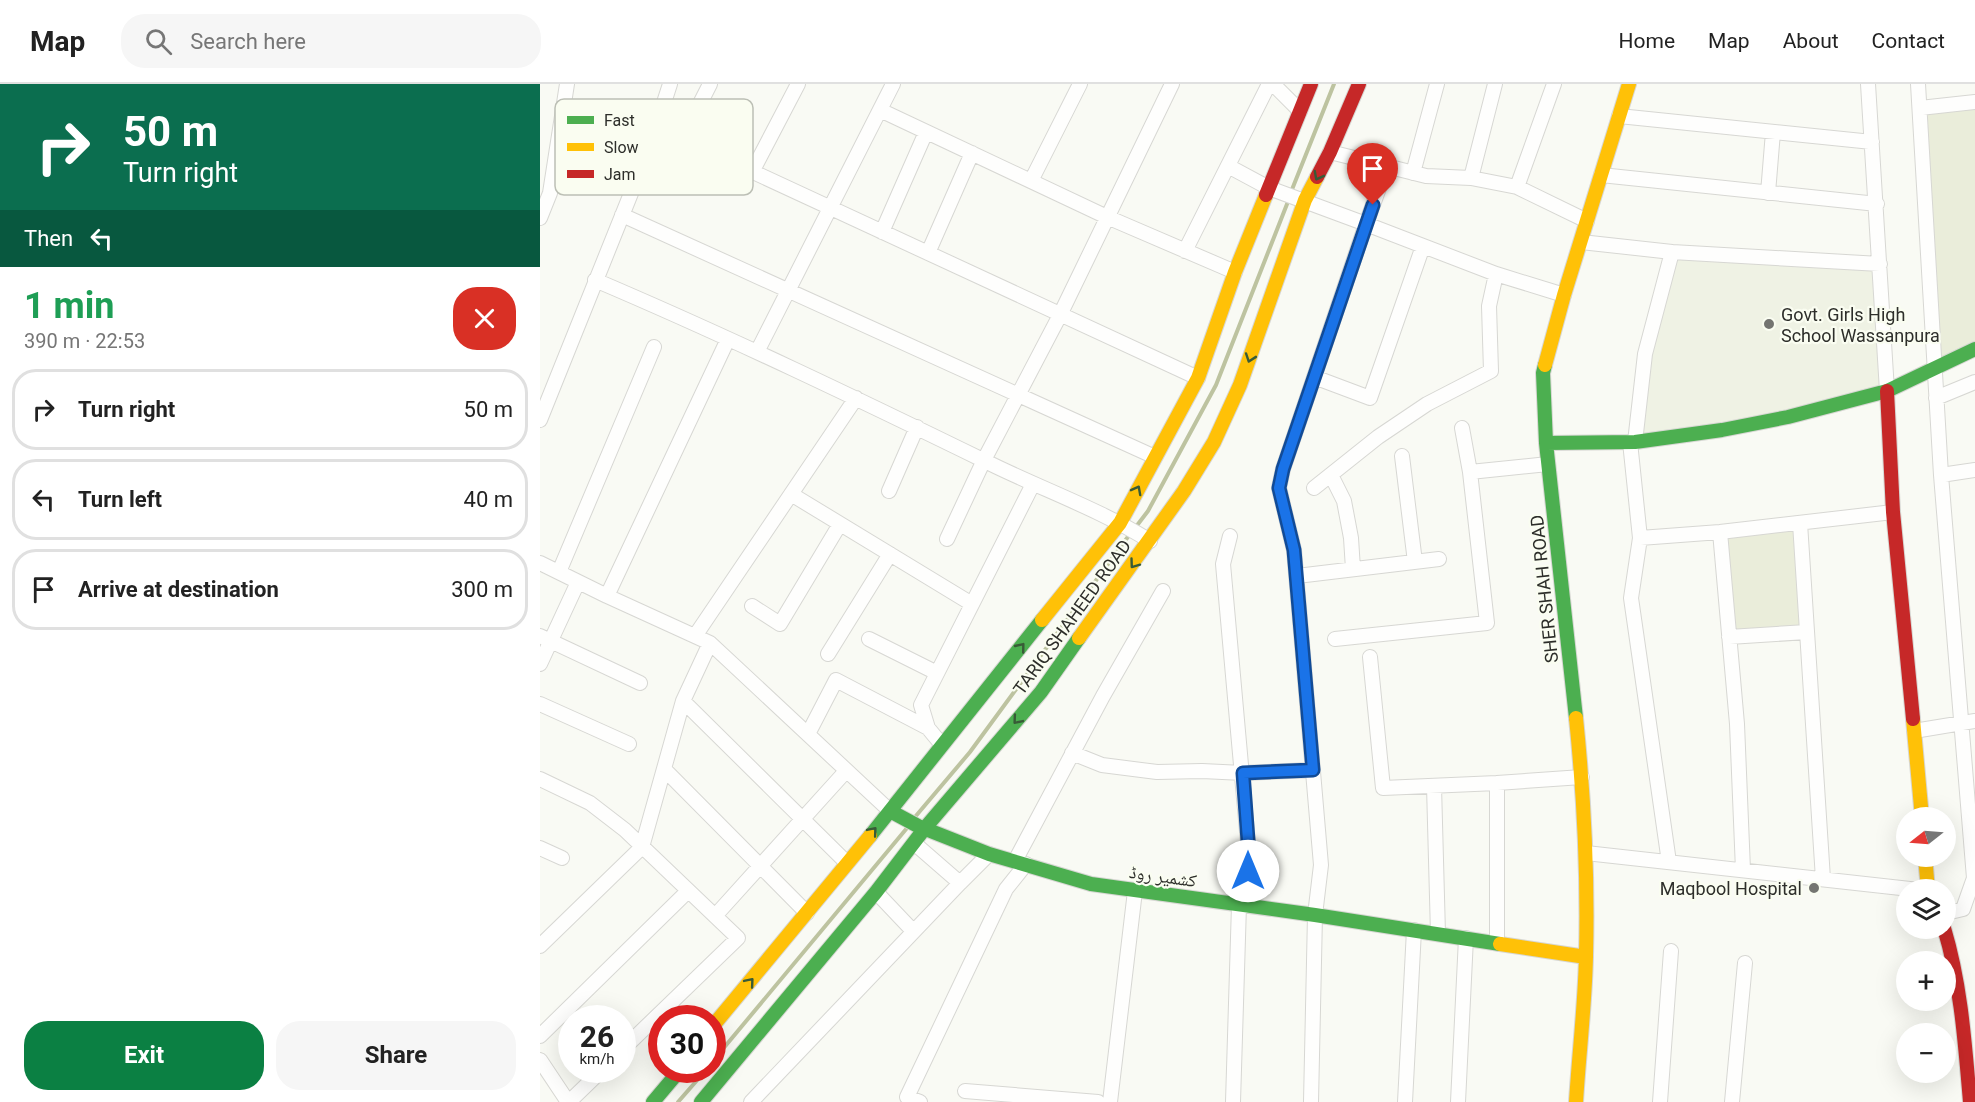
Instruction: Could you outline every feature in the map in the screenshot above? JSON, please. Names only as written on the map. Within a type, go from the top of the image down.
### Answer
[{"type":"main road","name":"TARIQ SHAHEED ROAD","points":[[701,1102],[876,892],[914,843],[922,827],[1041,692],[1136,532],[1155,457],[1198,378],[1235,272],[1271,189],[1311,84]]},
{"type":"main road","name":"TARIQ SHAHEED ROAD","points":[[726,1011],[942,745],[1136,532],[1214,442],[1236,394],[1303,199],[1330,152],[1359,84]]},
{"type":"main road","name":"SHER SHAH ROAD","points":[[1576,1102],[1586,957],[1586,853],[1582,777],[1546,443],[1544,373],[1564,296],[1629,84]]},
{"type":"main road","points":[[1546,443],[1632,442],[1722,430],[1788,417],[1887,391],[1975,349]]},
{"type":"main road","points":[[1887,391],[1893,512],[1921,807]]},
{"type":"main road","name":"کشمیر روڈ","points":[[890,811],[922,827],[989,854],[1091,884],[1315,915],[1586,957]]},
{"type":"main road","points":[[1947,939],[1964,1030],[1970,1102]]},
{"type":"main road","points":[[653,1102],[669,1083]]},
{"type":"street","points":[[565,99],[567,84]]},
{"type":"street","points":[[665,99],[670,84]]},
{"type":"street","points":[[702,99],[710,84]]},
{"type":"street","points":[[753,170],[798,84]]},
{"type":"street","points":[[757,352],[893,84]]},
{"type":"street","points":[[1031,181],[1080,84]]},
{"type":"street","points":[[947,539],[984,460],[1060,315],[1172,84]]},
{"type":"street","points":[[1185,251],[1271,84],[1300,111]]},
{"type":"street","points":[[1413,173],[1437,84]]},
{"type":"street","points":[[1471,178],[1495,84]]},
{"type":"street","points":[[1517,188],[1554,84]]},
{"type":"street","points":[[1868,84],[1887,391]]},
{"type":"street","points":[[1918,84],[1941,475],[1968,722],[1974,878],[1963,909],[1956,911]]},
{"type":"street","points":[[1920,108],[1975,102]]},
{"type":"street","points":[[880,110],[1107,217],[1235,272]]},
{"type":"street","points":[[1619,116],[1872,141]]},
{"type":"street","points":[[882,232],[926,132]]},
{"type":"street","points":[[1768,193],[1773,132]]},
{"type":"street","points":[[1330,152],[1426,176],[1471,178],[1517,188],[1587,220]]},
{"type":"street","points":[[928,253],[972,153]]},
{"type":"street","points":[[540,218],[550,193],[555,161]]},
{"type":"street","points":[[1228,166],[1271,189],[1303,199],[1497,274],[1564,296]]},
{"type":"street","points":[[1311,1102],[1315,915],[1321,865],[1294,550],[1279,488],[1283,469],[1387,166]]},
{"type":"street","points":[[753,172],[1198,378]]},
{"type":"street","points":[[1601,175],[1877,204]]},
{"type":"street","points":[[540,420],[630,195]]},
{"type":"street","points":[[622,215],[1155,457]]},
{"type":"street","points":[[1581,242],[1672,252],[1880,264]]},
{"type":"street","points":[[1314,377],[1370,398],[1423,246]]},
{"type":"street","points":[[1669,862],[1631,598],[1640,538],[1632,442],[1645,354],[1672,252]]},
{"type":"street","points":[[1314,488],[1378,437],[1427,404],[1491,371],[1489,306],[1497,274]]},
{"type":"street","points":[[595,280],[856,398],[1136,532]]},
{"type":"street","points":[[607,596],[728,339]]},
{"type":"street","points":[[559,572],[654,347]]},
{"type":"street","points":[[1936,398],[1975,382]]},
{"type":"street","points":[[695,636],[856,398]]},
{"type":"street","points":[[889,491],[916,427]]},
{"type":"street","points":[[1335,639],[1487,623],[1470,472],[1462,428]]},
{"type":"street","points":[[1402,456],[1415,562]]},
{"type":"street","points":[[1470,472],[1548,464]]},
{"type":"street","points":[[1941,475],[1975,470]]},
{"type":"street","points":[[1331,475],[1344,501],[1353,569]]},
{"type":"street","points":[[942,745],[928,728],[921,705],[1033,484]]},
{"type":"street","points":[[790,494],[972,604]]},
{"type":"street","points":[[1640,538],[1720,532],[1893,512]]},
{"type":"street","points":[[1800,523],[1823,879]]},
{"type":"street","points":[[752,606],[780,624],[840,524]]},
{"type":"street","points":[[1720,532],[1737,724],[1743,870]]},
{"type":"street","points":[[1230,536],[1224,564],[1249,854],[1243,906],[1233,1102]]},
{"type":"street","points":[[828,654],[890,554]]},
{"type":"street","points":[[1296,576],[1439,559]]},
{"type":"street","points":[[540,563],[710,643],[890,811]]},
{"type":"street","points":[[540,664],[545,639],[578,582]]},
{"type":"street","points":[[920,1102],[907,1097],[1072,753],[1163,591]]},
{"type":"street","points":[[1729,638],[1807,632]]},
{"type":"street","points":[[545,639],[640,683]]},
{"type":"street","points":[[869,639],[937,673]]},
{"type":"street","points":[[540,946],[642,847],[683,701],[710,643]]},
{"type":"street","points":[[1370,657],[1383,788],[1582,777]]},
{"type":"street","points":[[808,734],[836,680],[928,728]]},
{"type":"street","points":[[683,701],[847,863]]},
{"type":"street","points":[[540,704],[629,744]]},
{"type":"street","points":[[1914,731],[1968,722]]},
{"type":"street","points":[[1072,753],[1102,765],[1157,772],[1243,773],[1313,770]]},
{"type":"street","points":[[664,768],[807,913]]},
{"type":"street","points":[[715,916],[846,771]]},
{"type":"street","points":[[540,779],[590,803],[625,830],[738,938],[636,1036]]},
{"type":"street","points":[[1497,783],[1497,943]]},
{"type":"street","points":[[1434,786],[1438,934]]},
{"type":"street","points":[[914,843],[960,883]]},
{"type":"street","points":[[540,848],[562,858]]},
{"type":"street","points":[[1586,853],[1896,887]]},
{"type":"street","points":[[751,1102],[989,854]]},
{"type":"street","points":[[540,1036],[688,891]]},
{"type":"street","points":[[1110,1102],[1135,891]]},
{"type":"street","points":[[876,892],[914,931]]},
{"type":"street","points":[[1405,1102],[1414,930]]},
{"type":"street","points":[[1458,1102],[1466,938]]},
{"type":"street","points":[[1660,1102],[1671,951]]},
{"type":"street","points":[[1732,1102],[1745,963]]},
{"type":"street","points":[[540,1060],[568,1102],[588,1083]]},
{"type":"street","points":[[965,1091],[1098,1102]]},
{"type":"shaded area","name":"Govt. Girls High School Wassanpura","points":[[1672,252],[1881,263],[1890,386],[1721,425],[1633,435],[1634,387]]},
{"type":"green space","points":[[1975,102],[1975,342],[1937,361],[1920,108]]},
{"type":"green space","points":[[1800,523],[1807,632],[1729,637],[1720,532]]},
{"type":"waterway","points":[[1291,192],[1334,84]]},
{"type":"waterway","points":[[1135,528],[1148,511],[1216,385],[1289,199]]},
{"type":"waterway","points":[[915,817],[970,752],[1130,534]]},
{"type":"waterway","points":[[726,1045],[907,828]]},
{"type":"waterway","points":[[678,1102],[695,1083]]},
{"type":"traffic: fast","points":[[1546,443],[1635,442],[1722,430],[1788,417],[1887,391],[1975,349]]},
{"type":"traffic: fast","points":[[1545,365],[1543,373],[1546,443],[1576,718]]},
{"type":"traffic: fast","points":[[870,836],[1042,620]]},
{"type":"traffic: fast","points":[[701,1102],[876,892],[925,828],[1041,692],[1079,638]]},
{"type":"traffic: fast","points":[[890,811],[918,826],[989,854],[1091,884],[1315,915],[1500,944]]},
{"type":"traffic: fast","points":[[653,1102],[669,1083]]},
{"type":"traffic: slow","points":[[1545,365],[1564,295],[1629,84]]},
{"type":"traffic: slow","points":[[1079,638],[1184,491],[1214,442],[1240,385],[1305,200],[1317,177]]},
{"type":"traffic: slow","points":[[1042,620],[1120,523],[1198,378],[1235,272],[1266,195]]},
{"type":"traffic: slow","points":[[1576,718],[1585,837],[1586,896],[1584,993],[1576,1102]]},
{"type":"traffic: slow","points":[[1913,719],[1921,807]]},
{"type":"traffic: slow","points":[[726,1010],[870,836]]},
{"type":"traffic: slow","points":[[1926,867],[1927,879]]},
{"type":"traffic: slow","points":[[1500,944],[1586,957]]},
{"type":"traffic: jam","points":[[1266,195],[1311,84]]},
{"type":"traffic: jam","points":[[1317,177],[1359,84]]},
{"type":"traffic: jam","points":[[1887,391],[1893,512],[1913,719]]},
{"type":"traffic: jam","points":[[1947,939],[1958,992],[1970,1102]]},
{"type":"place","name":"Govt. Girls High School Wassanpura","points":[[1769,324]]},
{"type":"place","name":"Maqbool Hospital","points":[[1814,888]]},
{"type":"route","points":[[1248,871],[1249,854],[1243,773],[1313,770],[1294,550],[1279,488],[1283,469],[1373,205]]}]
